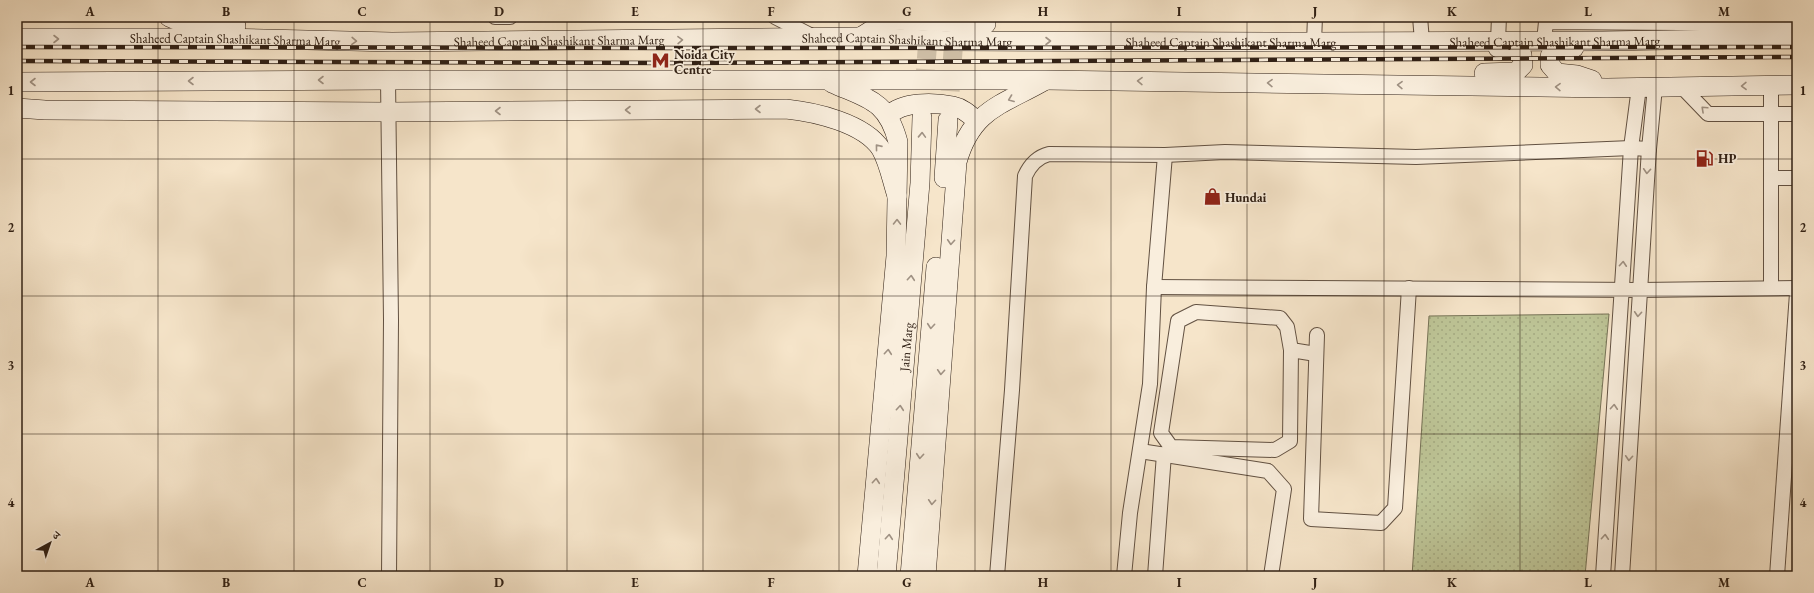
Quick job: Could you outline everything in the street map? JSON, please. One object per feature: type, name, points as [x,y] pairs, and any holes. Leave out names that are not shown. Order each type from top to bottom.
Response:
[{"type":"main road","points":[[169,17],[183,24],[268,27],[288,32],[302,39]]},
{"type":"main road","points":[[861,37],[878,26],[894,20],[905,18],[984,21],[1012,36],[1018,41]]},
{"type":"main road","name":"Shaheed Captain Shashikant Sharma Marg","points":[[17,38],[302,39],[392,42],[861,37],[952,41],[1314,42],[1603,41],[1797,38]]},
{"type":"main road","points":[[1427,41],[1514,50],[1522,55],[1523,65],[1521,70],[1511,73],[1462,73],[1448,75],[1427,85]]},
{"type":"main road","points":[[1603,41],[1579,48],[1557,49],[1550,56],[1550,66],[1557,73],[1577,75],[1607,88]]},
{"type":"main road","points":[[17,82],[388,80],[1045,80],[1607,88],[1797,85]]},
{"type":"main road","points":[[825,80],[875,102],[888,116],[894,128],[898,142],[896,256],[867,576]]},
{"type":"main road","points":[[926,576],[957,162],[961,147],[968,133],[977,121],[989,110],[1002,102],[1017,96],[1045,80]]},
{"type":"main road","points":[[888,116],[899,108],[908,105],[953,106],[966,112],[977,121]]},
{"type":"main road","points":[[17,108],[45,110],[389,112],[778,109],[808,111],[830,117],[871,139],[880,148],[886,160],[898,196]]},
{"type":"main road","name":"Jain Marg","points":[[886,576],[920,183],[922,117]]},
{"type":"main road","name":"Jain Marg","points":[[910,576],[948,120]]},
{"type":"street","points":[[495,17],[510,17]]},
{"type":"street","points":[[775,17],[818,38]]},
{"type":"street","points":[[1314,42],[1315,17]]},
{"type":"street","points":[[1420,17],[1427,41]]},
{"type":"street","points":[[1498,41],[1499,17]]},
{"type":"street","points":[[1544,41],[1546,22],[1585,20],[1715,20],[1797,24]]},
{"type":"street","points":[[388,80],[391,320],[389,576]]},
{"type":"street","points":[[1771,85],[1771,288]]},
{"type":"street","points":[[1603,576],[1631,148],[1647,87]]},
{"type":"street","points":[[1622,576],[1649,149],[1647,87]]},
{"type":"street","points":[[1682,87],[1708,114],[1797,114]]},
{"type":"street","points":[[997,576],[1012,390],[1025,176],[1034,162],[1041,156],[1049,154],[1165,155],[1225,152],[1416,157],[1631,148],[1649,149]]},
{"type":"street","points":[[1124,576],[1130,513],[1150,384],[1154,287],[1165,155]]},
{"type":"street","points":[[1771,178],[1797,178]]},
{"type":"street","points":[[1154,287],[1640,290],[1797,288]]},
{"type":"street","points":[[1317,335],[1311,519],[1381,523],[1395,508],[1408,288]]},
{"type":"street","points":[[1777,576],[1792,445],[1797,293]]},
{"type":"street","points":[[1196,312],[1280,318],[1286,326],[1291,350],[1290,441],[1275,450],[1172,447],[1161,433],[1178,321],[1196,312]]},
{"type":"street","points":[[1291,350],[1316,354]]},
{"type":"street","points":[[1140,451],[1268,471],[1284,489],[1271,576]]},
{"type":"street","points":[[1155,576],[1164,454]]},
{"type":"green space","points":[[1609,314],[1585,576],[1412,576],[1429,316]]},
{"type":"tunnel","points":[[948,120],[955,24]]},
{"type":"tunnel","points":[[922,117],[929,25]]},
{"type":"railway","points":[[17,47],[1797,47]]},
{"type":"railway","points":[[17,61],[682,63],[1797,57]]},
{"type":"place","name":"Noida City Centre","points":[[661,61]]},
{"type":"place","name":"HP","points":[[1705,158]]},
{"type":"place","name":"Hundai","points":[[1212,197]]}]
